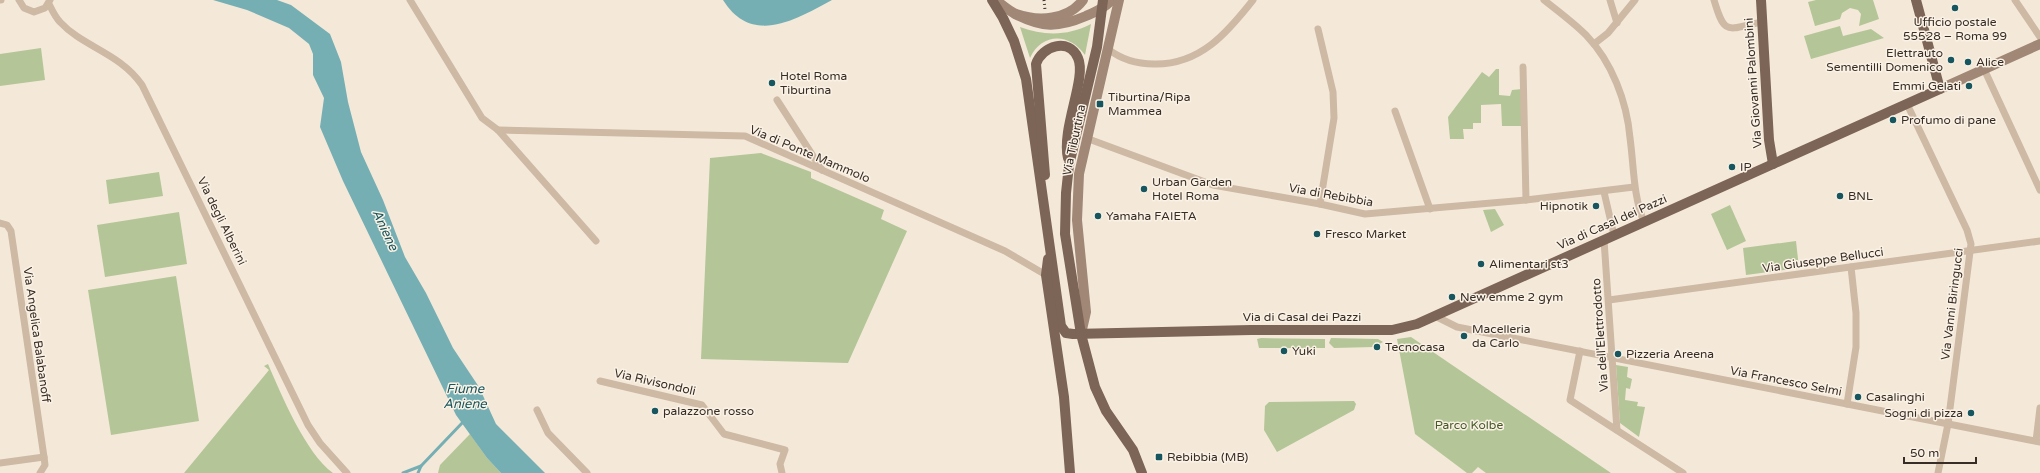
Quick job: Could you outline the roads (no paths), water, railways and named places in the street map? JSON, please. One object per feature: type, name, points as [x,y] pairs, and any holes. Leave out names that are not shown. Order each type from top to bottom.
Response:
[{"type":"main road","points":[[992,0],[1006,24],[1023,69],[1061,326],[1066,333],[1081,334]]},
{"type":"main road","name":"Via Giovanni Palombini","points":[[1760,0],[1769,140],[1773,164]]},
{"type":"main road","points":[[1916,0],[1940,89]]},
{"type":"main road","name":"Via Tiburtina","points":[[1102,5],[1097,47],[1070,165],[1066,193],[1065,234],[1081,334],[1095,387],[1106,412],[1133,450],[1142,473]]},
{"type":"main road","points":[[1042,201],[1045,179],[1036,64],[1042,53],[1053,46],[1070,49],[1076,55],[1080,64],[1080,73],[1068,127],[1067,143],[1070,165]]},
{"type":"main road","name":"Via di Casal dei Pazzi","points":[[1081,334],[1252,330],[1392,330],[1417,324],[1940,89]]},
{"type":"main road","points":[[1049,245],[1046,275],[1064,397],[1070,473]]},
{"type":"street","points":[[19,0],[24,8],[34,12],[42,10],[49,2]]},
{"type":"street","points":[[410,0],[482,118],[498,130],[596,240]]},
{"type":"street","points":[[996,0],[1016,14],[1037,24],[1054,25],[1069,23],[1112,0]]},
{"type":"street","points":[[1016,14],[1035,18],[1054,17],[1075,8],[1083,0]]},
{"type":"street","name":"Via Tiburtina","points":[[1081,334],[1085,321],[1086,306],[1078,239],[1077,210],[1079,174],[1086,138],[1119,0]]},
{"type":"street","points":[[1108,50],[1124,59],[1140,63],[1166,64],[1182,60],[1197,54],[1215,43],[1230,28],[1253,0]]},
{"type":"street","points":[[1544,0],[1573,23],[1594,44],[1614,78],[1624,107],[1630,137],[1637,205],[1644,222]]},
{"type":"street","points":[[1610,0],[1617,23]]},
{"type":"street","points":[[1594,44],[1617,23],[1635,0]]},
{"type":"street","points":[[1714,0],[1721,22],[1725,27],[1734,28],[1762,22]]},
{"type":"street","points":[[2015,0],[2040,36]]},
{"type":"street","name":"Via degli Alberini","points":[[49,2],[55,16],[63,26],[125,66],[142,85],[308,425],[320,443],[347,473]]},
{"type":"street","points":[[1318,29],[1333,92],[1334,118],[1320,204]]},
{"type":"street","points":[[1940,89],[2040,44]]},
{"type":"street","points":[[1523,67],[1526,200]]},
{"type":"street","points":[[1984,69],[2040,190]]},
{"type":"street","points":[[777,100],[822,170]]},
{"type":"street","name":"Via Vanni Biringucci","points":[[1906,104],[1967,230],[1970,240],[1971,252],[1948,424],[1938,473]]},
{"type":"street","points":[[1395,111],[1430,209]]},
{"type":"street","name":"Via di Ponte Mammolo","points":[[498,130],[745,136],[1005,251],[1046,275]]},
{"type":"street","name":"Via di Rebibbia","points":[[1086,138],[1213,185],[1320,204],[1365,214],[1526,200],[1604,192],[1634,187]]},
{"type":"street","points":[[1604,192],[1614,235]]},
{"type":"street","name":"Via Angelica Balabanoff","points":[[0,223],[7,225],[11,231],[45,465],[40,473]]},
{"type":"street","name":"Via dell'Elettrodotto","points":[[1604,240],[1609,300],[1616,430]]},
{"type":"street","name":"Via Giuseppe Bellucci","points":[[1609,300],[1971,252],[2040,241]]},
{"type":"street","points":[[1847,404],[1856,348],[1856,313],[1851,267]]},
{"type":"street","name":"Via Francesco Selmi","points":[[1435,316],[1457,327],[2038,442]]},
{"type":"street","points":[[1580,351],[1570,400],[1683,473]]},
{"type":"street","name":"Via Rivisondoli","points":[[600,381],[702,405],[724,434],[785,450],[780,464],[782,473]]},
{"type":"street","points":[[2038,442],[2040,408]]},
{"type":"street","points":[[536,410],[548,433],[587,473]]},
{"type":"street","points":[[0,463],[44,457]]},
{"type":"water","name":"Fiume Aniene","points":[[213,0],[277,0],[291,5],[330,34],[341,62],[348,102],[361,152],[383,200],[405,257],[426,293],[453,348],[479,387],[496,424],[545,473],[501,473],[487,458],[456,415],[343,181],[320,127],[324,98],[313,75],[313,54],[309,44],[289,28],[247,10]]},
{"type":"water","points":[[723,0],[832,0],[789,21],[774,25],[760,25],[747,22],[734,14]]},
{"type":"waterway","points":[[418,473],[421,466],[464,421]]},
{"type":"waterway","points":[[403,473],[421,466]]},
{"type":"railway","points":[[1044,0],[1045,10]]},
{"type":"place","name":"Ufficio postale 55528 – Roma 99","points":[[1955,8]]},
{"type":"place","name":"Elettrauto Sementilli Domenico","points":[[1951,60]]},
{"type":"place","name":"Alice","points":[[1968,62]]},
{"type":"place","name":"Hotel Roma Tiburtina","points":[[772,83]]},
{"type":"place","name":"Emmi Gelati","points":[[1969,86]]},
{"type":"place","name":"Tiburtina/Ripa Mammea","points":[[1100,104]]},
{"type":"place","name":"Profumo di pane","points":[[1893,120]]},
{"type":"place","name":"IP","points":[[1732,167]]},
{"type":"place","name":"Urban Garden Hotel Roma","points":[[1144,189]]},
{"type":"place","name":"BNL","points":[[1840,196]]},
{"type":"place","name":"Hipnotik","points":[[1596,206]]},
{"type":"place","name":"Yamaha FAIETA","points":[[1098,216]]},
{"type":"place","name":"Fresco Market","points":[[1317,234]]},
{"type":"place","name":"Alimentari st3","points":[[1481,264]]},
{"type":"place","name":"New emme 2 gym","points":[[1452,297]]},
{"type":"place","name":"Macelleria da Carlo","points":[[1464,336]]},
{"type":"place","name":"Tecnocasa","points":[[1377,347]]},
{"type":"place","name":"Yuki","points":[[1284,351]]},
{"type":"place","name":"Pizzeria Areena","points":[[1618,354]]},
{"type":"place","name":"Casalinghi","points":[[1858,397]]},
{"type":"place","name":"palazzone rosso","points":[[655,411]]},
{"type":"place","name":"Sogni di pizza","points":[[1971,413]]},
{"type":"place","name":"Rebibbia (MB)","points":[[1159,457]]},
{"type":"water label","name":"Aniene","points":[[385,230]]},
{"type":"park label","name":"Parco Kolbe","points":[[1469,425]]}]
